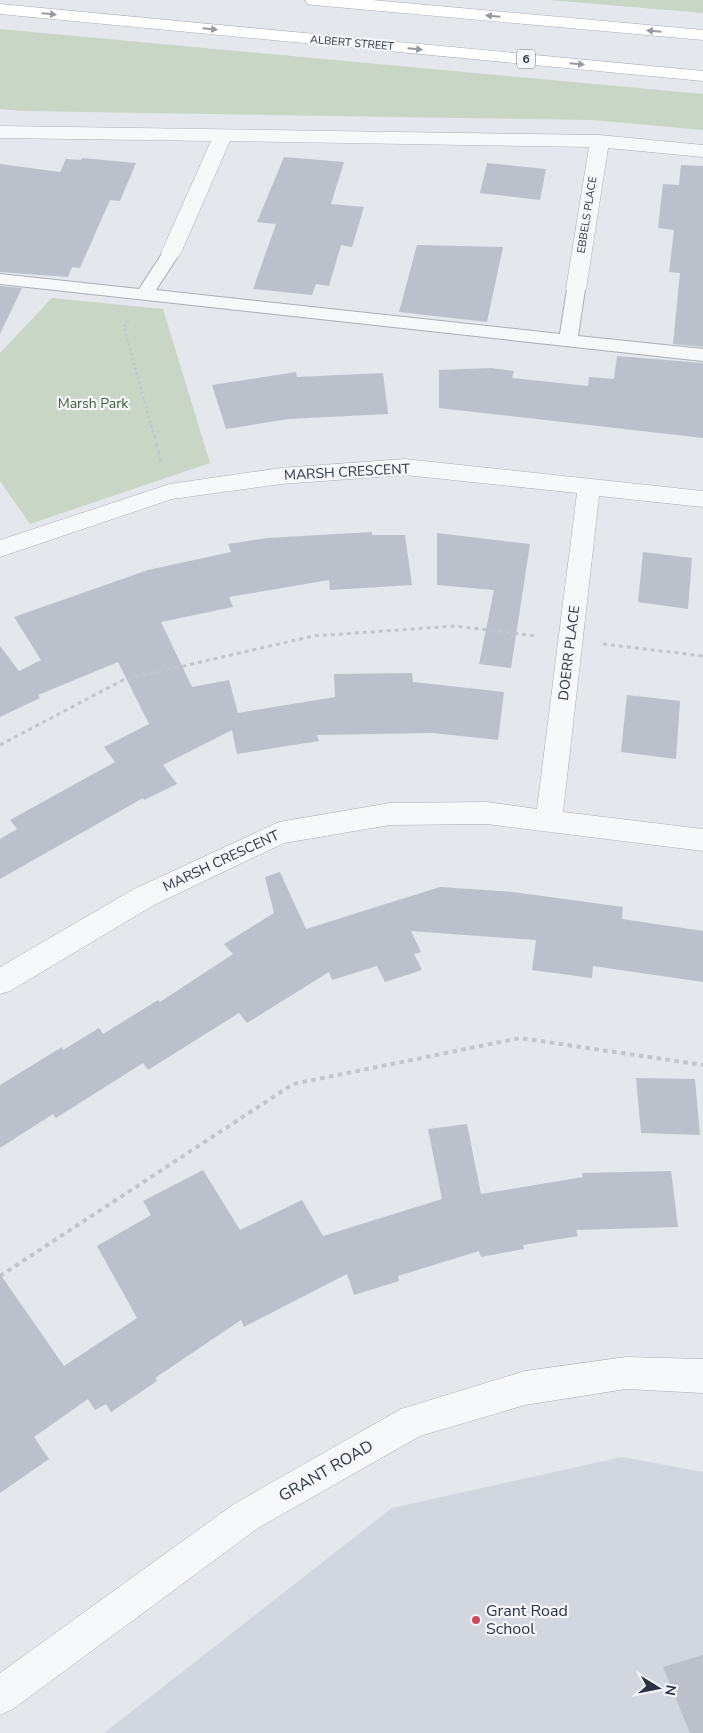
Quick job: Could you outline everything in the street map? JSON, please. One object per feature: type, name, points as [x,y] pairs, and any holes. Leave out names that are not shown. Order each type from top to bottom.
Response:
[{"type":"main road","points":[[314,0],[703,35]]},
{"type":"main road","name":"ALBERT STREET","points":[[0,9],[703,76]]},
{"type":"street","points":[[0,132],[18,134],[224,134],[599,141],[703,151]]},
{"type":"street","points":[[171,253],[224,134]]},
{"type":"street","name":"EBBELS PLACE","points":[[576,289],[599,141]]},
{"type":"street","name":"MARSH CRESCENT","points":[[3,541],[170,492],[281,476],[405,467],[703,499]]},
{"type":"street","name":"DOERR PLACE","points":[[549,819],[589,486]]},
{"type":"street","name":"MARSH CRESCENT","points":[[0,982],[144,897],[279,833],[390,814],[487,813],[549,819],[703,840]]},
{"type":"street","name":"GRANT ROAD","points":[[0,1696],[246,1516],[413,1421],[525,1388],[626,1372],[703,1376]]},
{"type":"lane","points":[[144,295],[171,253]]},
{"type":"lane","points":[[0,279],[703,355]]},
{"type":"lane","points":[[568,340],[576,289]]},
{"type":"path","points":[[144,295],[124,327],[170,492]]},
{"type":"path","points":[[0,745],[123,680],[313,636],[455,626],[703,656]]},
{"type":"path","points":[[0,1276],[293,1084],[520,1038],[703,1065]]},
{"type":"shaded area","name":"Grant Road School","points":[[622,1457],[703,1472],[703,1733],[104,1733],[392,1508]]},
{"type":"green space","points":[[549,0],[703,0],[703,13]]},
{"type":"green space","points":[[0,29],[703,94],[703,130],[593,120],[25,111],[0,109]]},
{"type":"green space","name":"Marsh Park","points":[[52,298],[163,309],[210,463],[30,524],[0,481],[0,353]]},
{"type":"building","points":[[284,157],[344,162],[331,204],[364,207],[352,247],[341,245],[329,286],[316,284],[312,295],[253,289],[276,224],[257,222]]},
{"type":"building","points":[[82,158],[136,163],[120,201],[110,200],[80,268],[72,267],[68,277],[0,272],[0,164],[60,172],[66,159],[81,160]]},
{"type":"building","points":[[487,163],[546,169],[540,200],[480,193]]},
{"type":"building","points":[[681,165],[703,166],[703,347],[673,344],[680,273],[669,272],[674,230],[658,228],[663,184],[679,185]]},
{"type":"building","points":[[417,245],[503,247],[487,322],[399,312]]},
{"type":"building","points":[[0,286],[22,288],[0,334]]},
{"type":"building","points":[[617,356],[703,363],[703,438],[439,408],[439,370],[491,368],[514,371],[512,378],[588,386],[589,377],[614,379]]},
{"type":"building","points":[[296,372],[297,377],[383,373],[388,414],[288,419],[226,429],[212,385]]},
{"type":"building","points":[[372,532],[372,535],[405,535],[412,585],[330,590],[329,580],[229,597],[233,607],[161,622],[192,687],[229,680],[238,713],[335,697],[334,674],[412,673],[413,682],[504,692],[498,740],[433,733],[317,735],[319,741],[237,754],[232,730],[163,765],[177,784],[144,800],[143,798],[0,879],[0,839],[17,829],[10,820],[115,762],[104,747],[149,724],[118,662],[38,695],[40,698],[0,717],[0,646],[19,671],[41,660],[14,617],[148,570],[231,552],[228,544],[267,538]]},
{"type":"building","points":[[437,533],[530,544],[511,668],[479,664],[494,590],[437,585]]},
{"type":"building","points":[[643,552],[692,558],[688,609],[638,602]]},
{"type":"building","points":[[627,695],[680,701],[676,759],[621,752]]},
{"type":"building","points":[[280,872],[306,929],[440,887],[513,892],[623,907],[622,919],[703,931],[703,982],[593,966],[592,978],[532,970],[536,940],[411,931],[421,952],[414,954],[422,970],[385,982],[377,966],[332,980],[329,972],[247,1023],[239,1013],[148,1070],[143,1063],[56,1118],[53,1114],[0,1148],[0,1085],[62,1047],[63,1050],[99,1028],[103,1034],[158,1000],[160,1002],[233,954],[224,944],[274,913],[265,877]]},
{"type":"building","points":[[636,1078],[695,1079],[700,1135],[641,1133]]},
{"type":"building","points":[[467,1124],[481,1194],[583,1177],[582,1173],[671,1171],[678,1227],[576,1230],[578,1236],[523,1245],[524,1249],[481,1257],[479,1251],[398,1276],[399,1281],[354,1295],[347,1274],[244,1327],[241,1320],[155,1378],[157,1381],[111,1412],[106,1404],[95,1410],[88,1399],[34,1437],[49,1459],[0,1493],[0,1274],[64,1366],[137,1318],[97,1246],[151,1215],[143,1201],[203,1170],[240,1230],[302,1200],[323,1236],[442,1199],[428,1129]]},
{"type":"building","points":[[703,1655],[703,1733],[690,1733],[663,1667]]},
{"type":"place","name":"Grant Road School","points":[[476,1620]]}]
